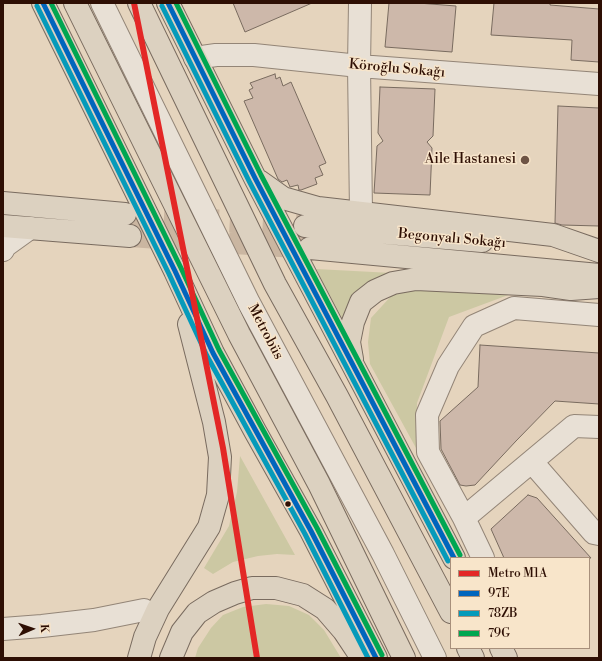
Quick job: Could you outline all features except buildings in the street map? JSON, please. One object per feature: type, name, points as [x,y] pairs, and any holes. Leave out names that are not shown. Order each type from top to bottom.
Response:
[{"type":"main road","points":[[44,3],[175,271],[213,353],[311,531],[376,658]]},
{"type":"main road","points":[[75,3],[239,334],[319,484],[404,658]]},
{"type":"main road","points":[[139,3],[275,284],[341,403],[450,610]]},
{"type":"main road","points":[[168,3],[255,178],[453,557]]},
{"type":"main road","points":[[255,178],[283,198],[318,208],[553,235],[599,251]]},
{"type":"main road","points":[[3,203],[125,214]]},
{"type":"main road","points":[[3,226],[130,236]]},
{"type":"main road","name":"Begonyalı Sokağı","points":[[306,226],[599,251]]},
{"type":"main road","name":"Begonyalı Sokağı","points":[[310,248],[599,275]]},
{"type":"main road","points":[[139,658],[145,637],[158,610],[209,527],[218,495],[220,457],[214,422],[175,271]]},
{"type":"main road","points":[[353,366],[349,342],[353,322],[361,302],[375,291],[393,283],[416,279],[535,285],[571,289],[599,287]]},
{"type":"main road","points":[[171,658],[182,632],[197,613],[214,602],[252,588],[276,588],[303,595],[325,609],[344,631],[362,658]]},
{"type":"main road","points":[[468,649],[473,658]]},
{"type":"main road","points":[[502,649],[506,658]]},
{"type":"street","name":"Metrobüs","points":[[102,3],[249,303],[383,554],[435,658]]},
{"type":"street","points":[[360,3],[359,66],[361,212]]},
{"type":"street","name":"Köroğlu Sokağı","points":[[195,58],[216,55],[254,55],[359,66],[599,84]]},
{"type":"street","points":[[3,250],[6,246],[30,228]]},
{"type":"street","points":[[483,557],[464,518],[428,452],[427,416],[448,366],[474,326],[514,308],[599,315]]},
{"type":"street","points":[[464,518],[574,426],[599,427]]},
{"type":"street","points":[[532,462],[594,533],[599,534]]},
{"type":"street","points":[[3,629],[94,620],[144,610]]},
{"type":"shaded area","points":[[316,269],[392,273],[349,303],[342,318]]},
{"type":"shaded area","points":[[427,286],[519,291],[449,317],[417,403],[416,448],[370,364],[368,342],[371,318],[393,294]]},
{"type":"shaded area","points":[[240,456],[295,555],[277,554],[258,556],[233,562],[213,574],[204,568],[229,526],[237,492]]},
{"type":"shaded area","points":[[266,604],[289,606],[309,615],[324,630],[341,658],[195,658],[198,648],[211,628],[223,615],[243,607]]},
{"type":"tunnel","points":[[131,215],[305,226]]},
{"type":"tunnel","points":[[130,236],[308,248]]},
{"type":"metro line","name":"M1A","points":[[134,3],[223,448],[257,658]]},
{"type":"transit line","name":"97E","points":[[43,3],[175,271],[213,353],[311,531],[376,658]]},
{"type":"transit line","name":"79G","points":[[51,3],[181,268],[219,350],[317,528],[382,655]]},
{"type":"transit line","name":"97E","points":[[168,3],[255,178],[453,557]]},
{"type":"transit line","name":"79G","points":[[176,3],[261,175],[460,555]]},
{"type":"transit line","name":"78ZB","points":[[37,6],[169,274],[207,356],[305,534],[368,658]]},
{"type":"transit line","name":"78ZB","points":[[162,6],[249,181],[448,561]]},
{"type":"place","name":"Aile Hastanesi","points":[[525,160]]}]
